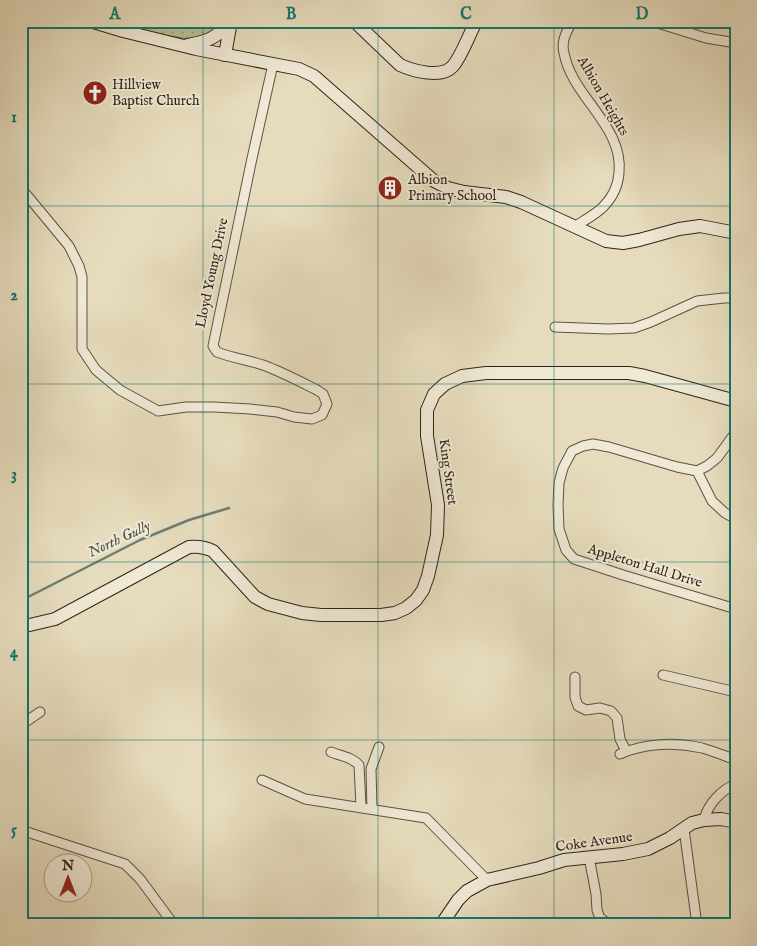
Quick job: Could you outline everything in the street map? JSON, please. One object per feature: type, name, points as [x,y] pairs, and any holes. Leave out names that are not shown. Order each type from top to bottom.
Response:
[{"type":"street","points":[[90,21],[184,46],[299,69],[314,76],[434,181],[448,188],[464,192],[506,197],[521,202],[606,241],[623,243],[679,228],[700,226],[736,233]]},
{"type":"street","points":[[354,21],[400,65],[410,70],[430,73],[444,72],[452,68],[477,21]]},
{"type":"street","name":"Albion Heights","points":[[573,21],[567,29],[564,39],[563,52],[568,68],[611,134],[617,149],[620,165],[618,181],[612,196],[601,209],[574,227]]},
{"type":"street","points":[[651,21],[706,38],[736,43]]},
{"type":"street","points":[[184,46],[212,39],[220,34],[231,22]]},
{"type":"street","points":[[220,54],[231,22]]},
{"type":"street","name":"Lloyd Young Drive","points":[[21,188],[69,246],[79,266],[82,277],[82,349],[96,370],[120,390],[158,411],[186,407],[214,407],[277,412],[294,417],[312,419],[322,415],[327,404],[322,394],[317,390],[262,365],[232,358],[217,352],[213,346],[273,64]]},
{"type":"street","points":[[555,327],[634,328],[697,301],[736,298]]},
{"type":"street","name":"King Street","points":[[21,627],[55,619],[189,547],[197,546],[213,551],[255,597],[284,609],[321,615],[381,616],[406,608],[416,600],[423,590],[437,535],[438,505],[427,436],[427,410],[434,394],[444,384],[462,376],[486,373],[629,374],[645,376],[736,401]]},
{"type":"street","points":[[736,432],[717,458],[697,471],[712,502],[736,519]]},
{"type":"street","name":"Appleton Hall Drive","points":[[697,471],[593,444],[583,446],[572,452],[563,468],[559,483],[559,529],[566,550],[574,558],[623,575],[736,609]]},
{"type":"street","points":[[663,676],[736,692]]},
{"type":"street","points":[[575,677],[575,697],[578,706],[586,710],[600,708],[611,711],[617,718],[623,753],[638,748],[665,744],[702,748],[736,760]]},
{"type":"street","points":[[21,725],[40,712]]},
{"type":"street","points":[[372,809],[371,770],[379,747]]},
{"type":"street","points":[[331,752],[354,759],[359,764],[361,807]]},
{"type":"street","points":[[262,780],[305,799],[426,818],[487,880]]},
{"type":"street","points":[[704,820],[706,811],[711,804],[729,787],[736,784]]},
{"type":"street","name":"Coke Avenue","points":[[441,925],[458,900],[468,891],[487,880],[564,860],[623,854],[648,849],[670,838],[692,823],[704,820],[721,819],[736,822]]},
{"type":"street","points":[[684,829],[697,925]]},
{"type":"street","points":[[21,830],[125,864],[140,879],[174,925]]},
{"type":"street","points":[[589,857],[597,910],[600,918],[610,925]]},
{"type":"green space","points":[[76,21],[223,21],[209,36],[189,39]]},
{"type":"waterway","name":"North Gully","points":[[21,599],[140,540],[189,520],[229,508]]},
{"type":"place","name":"Hillview Baptist Church","points":[[95,93]]},
{"type":"place","name":"Albion Primary School","points":[[390,188]]}]
